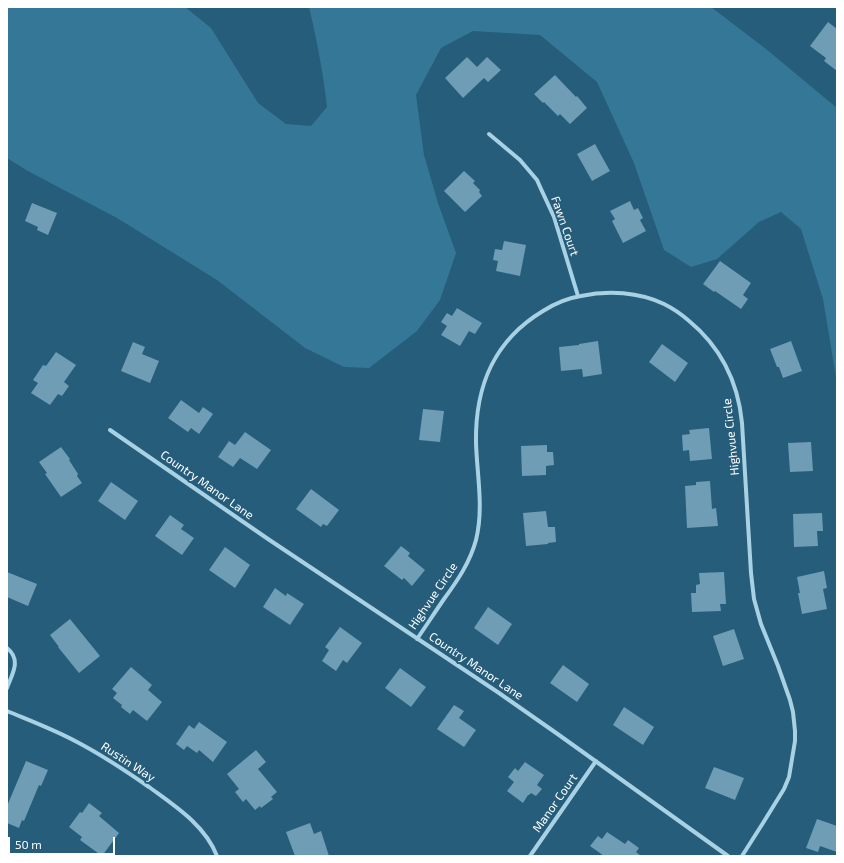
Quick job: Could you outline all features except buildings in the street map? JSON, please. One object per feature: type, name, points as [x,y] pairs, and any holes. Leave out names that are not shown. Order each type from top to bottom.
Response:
[{"type":"street","name":"Fawn Court","points":[[489,134],[520,160],[533,175],[541,189],[554,217],[578,296]]},
{"type":"street","name":"Highvue Circle","points":[[416,639],[459,579],[470,557],[477,538],[480,516],[476,443],[480,395],[488,371],[506,343],[522,325],[545,310],[578,296],[606,292],[630,294],[654,300],[670,308],[688,320],[708,340],[726,366],[737,394],[742,423],[751,573],[754,599],[761,624],[778,666],[793,712],[795,731],[794,750],[787,783],[774,807],[742,856]]},
{"type":"street","name":"Country Manor Lane","points":[[110,430],[268,539],[499,693],[728,856]]},
{"type":"street","points":[[7,648],[12,654],[16,665],[7,688]]},
{"type":"street","name":"Rustin Way","points":[[7,711],[77,741],[112,762],[174,804],[195,823],[210,842],[217,856]]},
{"type":"street","name":"Manor Court","points":[[530,856],[596,761]]},
{"type":"shaded area","points":[[7,7],[185,7],[211,28],[258,103],[286,124],[311,126],[327,107],[320,57],[309,7],[711,7],[766,49],[837,108],[837,383],[823,299],[801,229],[781,212],[759,222],[717,259],[691,267],[664,250],[634,163],[597,82],[540,35],[473,31],[441,48],[416,95],[424,155],[438,203],[456,253],[440,300],[417,331],[369,368],[344,367],[305,348],[217,280],[117,218],[26,170],[7,158]]}]
